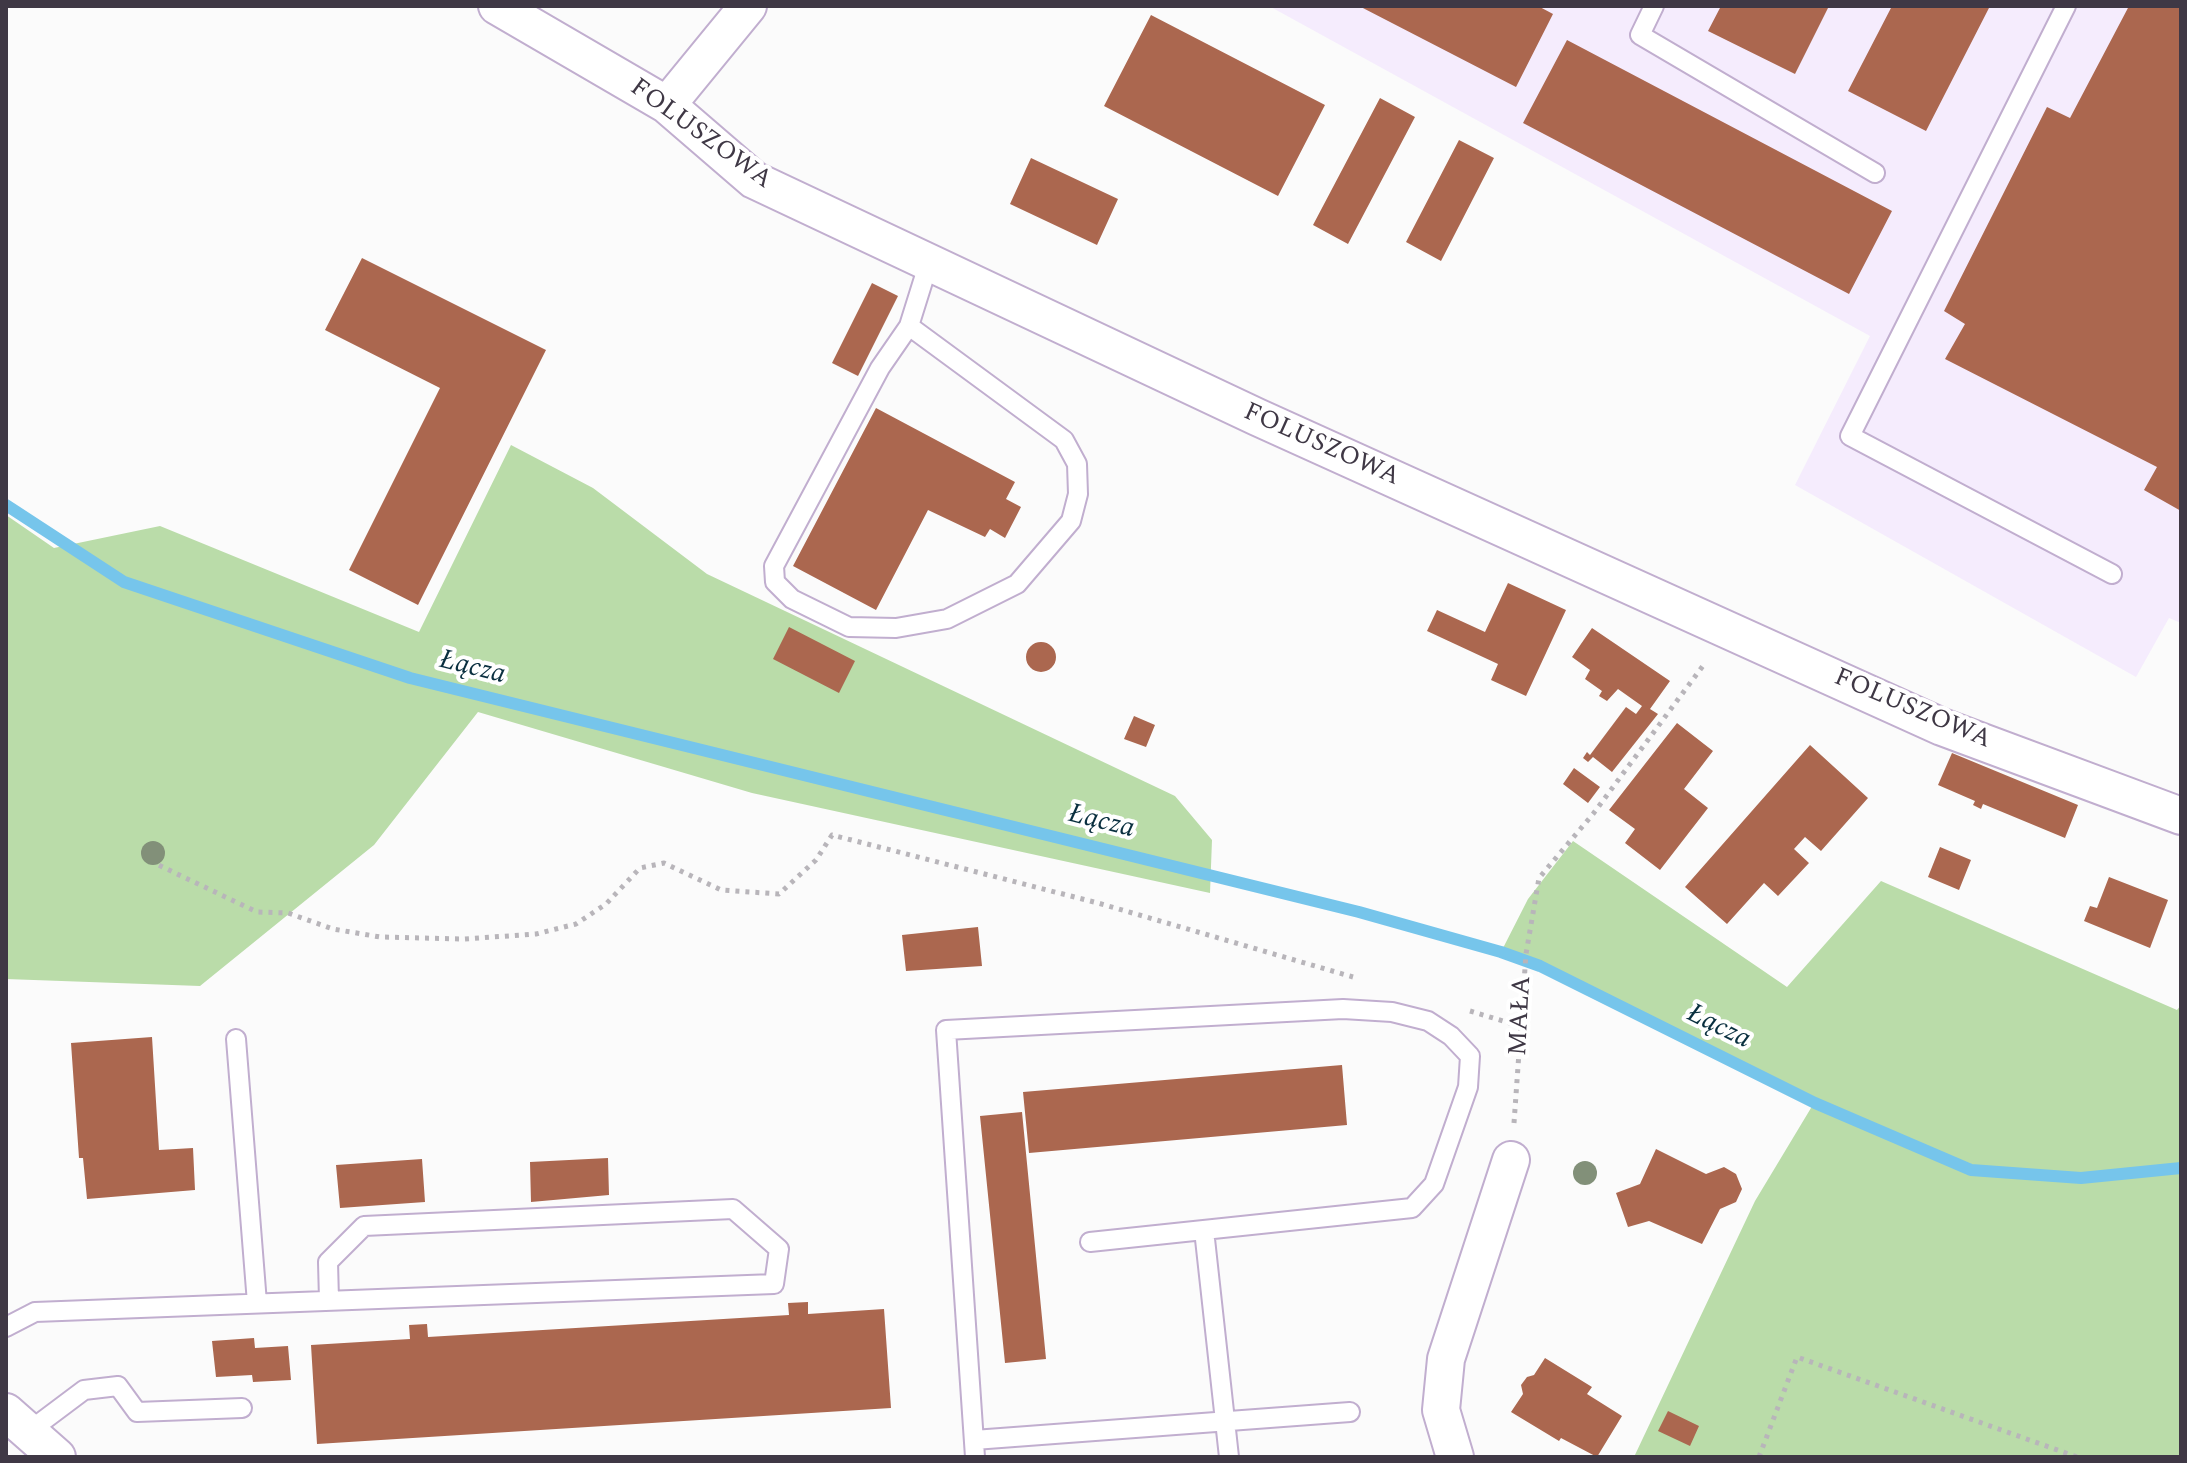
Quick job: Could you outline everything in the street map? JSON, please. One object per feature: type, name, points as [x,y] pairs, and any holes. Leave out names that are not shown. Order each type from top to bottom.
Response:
[{"type":"street","name":"FOLUSZOWA","points":[[497,6],[667,105],[754,180],[1257,417],[1942,727],[2181,816]]},
{"type":"street","points":[[667,105],[748,6]]},
{"type":"street","points":[[1455,1457],[1441,1410],[1446,1359],[1511,1160]]},
{"type":"street","points":[[17,1422],[57,1457]]},
{"type":"lane","points":[[1654,6],[1640,35],[1875,173]]},
{"type":"lane","points":[[2066,6],[1850,436],[2112,574]]},
{"type":"lane","points":[[909,326],[1064,440],[1077,464],[1078,494],[1071,521],[1017,584],[947,619],[896,628],[849,627],[792,599],[775,582],[774,566],[880,368],[909,326],[929,262]]},
{"type":"lane","points":[[1090,1242],[1412,1208],[1434,1184],[1468,1087],[1470,1056],[1451,1036],[1428,1021],[1392,1012],[1343,1009],[946,1030],[975,1448],[1227,1421],[1350,1412]]},
{"type":"lane","points":[[236,1039],[257,1303]]},
{"type":"lane","points":[[6,1327],[35,1312],[774,1284],[779,1249],[733,1209],[364,1226],[328,1262],[329,1300]]},
{"type":"lane","points":[[1204,1230],[1229,1457]]},
{"type":"lane","points":[[17,1422],[84,1390],[118,1386],[137,1412],[242,1408]]},
{"type":"path","name":"MAŁA","points":[[1511,1160],[1526,954],[1539,878],[1601,804],[1730,629]]},
{"type":"path","points":[[150,861],[257,912],[288,913],[333,929],[380,937],[464,939],[536,934],[576,924],[606,904],[640,868],[664,863],[721,890],[779,894],[816,860],[832,835],[1098,903],[1366,980]]},
{"type":"path","points":[[1466,1010],[1523,1027]]},
{"type":"path","points":[[1759,1457],[1797,1357],[2077,1457]]},
{"type":"shaded area","points":[[1269,6],[2181,6],[2181,623],[2169,618],[2136,677],[1795,485],[1870,336]]},
{"type":"green space","points":[[511,445],[593,488],[707,574],[1175,796],[1212,840],[1210,893],[752,793],[478,712],[374,845],[200,986],[6,979],[6,515],[54,548],[160,526],[419,632]]},
{"type":"green space","points":[[1573,841],[1787,987],[1881,881],[2177,1010],[2181,1005],[2181,1457],[1634,1457],[1755,1201],[1814,1103],[1501,952],[1528,899]]},
{"type":"building","points":[[1359,6],[1538,6],[1553,14],[1516,87]]},
{"type":"building","points":[[1721,6],[1829,6],[1795,74],[1708,31]]},
{"type":"building","points":[[1892,6],[1990,6],[1926,131],[1848,91]]},
{"type":"building","points":[[2129,6],[2181,6],[2181,511],[2144,490],[2157,467],[1945,359],[1965,324],[1944,311],[2047,107],[2070,118]]},
{"type":"building","points":[[1151,15],[1325,105],[1278,196],[1104,106]]},
{"type":"building","points":[[1567,40],[1892,211],[1849,294],[1523,123]]},
{"type":"building","points":[[1380,98],[1415,117],[1348,244],[1313,225]]},
{"type":"building","points":[[1459,140],[1494,158],[1441,261],[1406,242]]},
{"type":"building","points":[[1031,158],[1118,199],[1097,245],[1010,204]]},
{"type":"building","points":[[362,258],[546,350],[418,605],[349,570],[440,388],[325,330]]},
{"type":"building","points":[[872,283],[898,296],[858,376],[832,363]]},
{"type":"building","points":[[876,408],[1015,482],[1006,499],[1021,507],[1005,538],[990,529],[985,537],[928,510],[876,610],[793,566]]},
{"type":"building","points":[[1508,583],[1566,610],[1526,696],[1491,680],[1498,664],[1427,631],[1437,610],[1485,632]]},
{"type":"building","points":[[789,627],[855,661],[839,693],[773,659]]},
{"type":"building","points":[[1592,628],[1670,681],[1650,709],[1658,714],[1612,772],[1593,757],[1588,762],[1583,758],[1587,752],[1590,755],[1626,707],[1636,714],[1642,706],[1618,689],[1607,701],[1599,696],[1602,691],[1585,679],[1590,670],[1572,657]]},
{"type":"building","points":[[1041,642],[1047,643],[1055,651],[1055,663],[1047,671],[1041,672],[1035,671],[1027,663],[1026,657],[1027,651],[1035,643]]},
{"type":"building","points":[[1134,716],[1155,725],[1146,747],[1124,739]]},
{"type":"building","points":[[1677,723],[1713,751],[1684,789],[1708,808],[1660,870],[1625,843],[1635,829],[1609,810]]},
{"type":"building","points":[[1810,745],[1868,798],[1821,851],[1805,837],[1794,849],[1809,863],[1778,896],[1764,883],[1727,924],[1685,887]]},
{"type":"building","points":[[1952,753],[2078,805],[2065,838],[1983,804],[1981,809],[1973,805],[1975,801],[1938,785]]},
{"type":"building","points":[[1574,768],[1600,787],[1588,803],[1563,784]]},
{"type":"building","points":[[1940,847],[1971,860],[1959,890],[1928,877]]},
{"type":"building","points":[[2109,877],[2168,900],[2150,948],[2084,921],[2090,906],[2097,908]]},
{"type":"building","points":[[978,927],[982,966],[906,971],[902,935]]},
{"type":"building","points":[[152,1037],[159,1150],[193,1148],[195,1190],[87,1199],[83,1158],[79,1158],[71,1043]]},
{"type":"building","points":[[1342,1065],[1347,1125],[1029,1153],[1023,1092]]},
{"type":"building","points":[[1022,1112],[1046,1359],[1005,1363],[980,1116]]},
{"type":"building","points":[[1656,1149],[1706,1174],[1724,1167],[1736,1174],[1742,1189],[1736,1202],[1720,1209],[1702,1244],[1649,1221],[1628,1227],[1616,1193],[1640,1184]]},
{"type":"building","points":[[608,1158],[609,1195],[531,1202],[530,1162]]},
{"type":"building","points":[[422,1159],[425,1202],[340,1208],[336,1165]]},
{"type":"building","points":[[808,1302],[808,1314],[884,1309],[891,1408],[317,1444],[311,1345],[410,1339],[409,1325],[427,1324],[428,1337],[789,1315],[788,1303]]},
{"type":"building","points":[[254,1338],[255,1348],[288,1346],[291,1380],[253,1382],[252,1375],[216,1377],[212,1341]]},
{"type":"building","points":[[1545,1358],[1592,1387],[1587,1394],[1622,1416],[1597,1457],[1561,1438],[1559,1441],[1511,1412],[1523,1394],[1521,1385],[1527,1377],[1534,1375]]},
{"type":"building","points":[[1668,1411],[1699,1426],[1690,1446],[1658,1431]]},
{"type":"waterway","name":"Łącza","points":[[6,505],[124,582],[410,678],[1359,912],[1501,952],[1540,966],[1815,1103],[1971,1170],[2081,1178],[2181,1168]]}]
